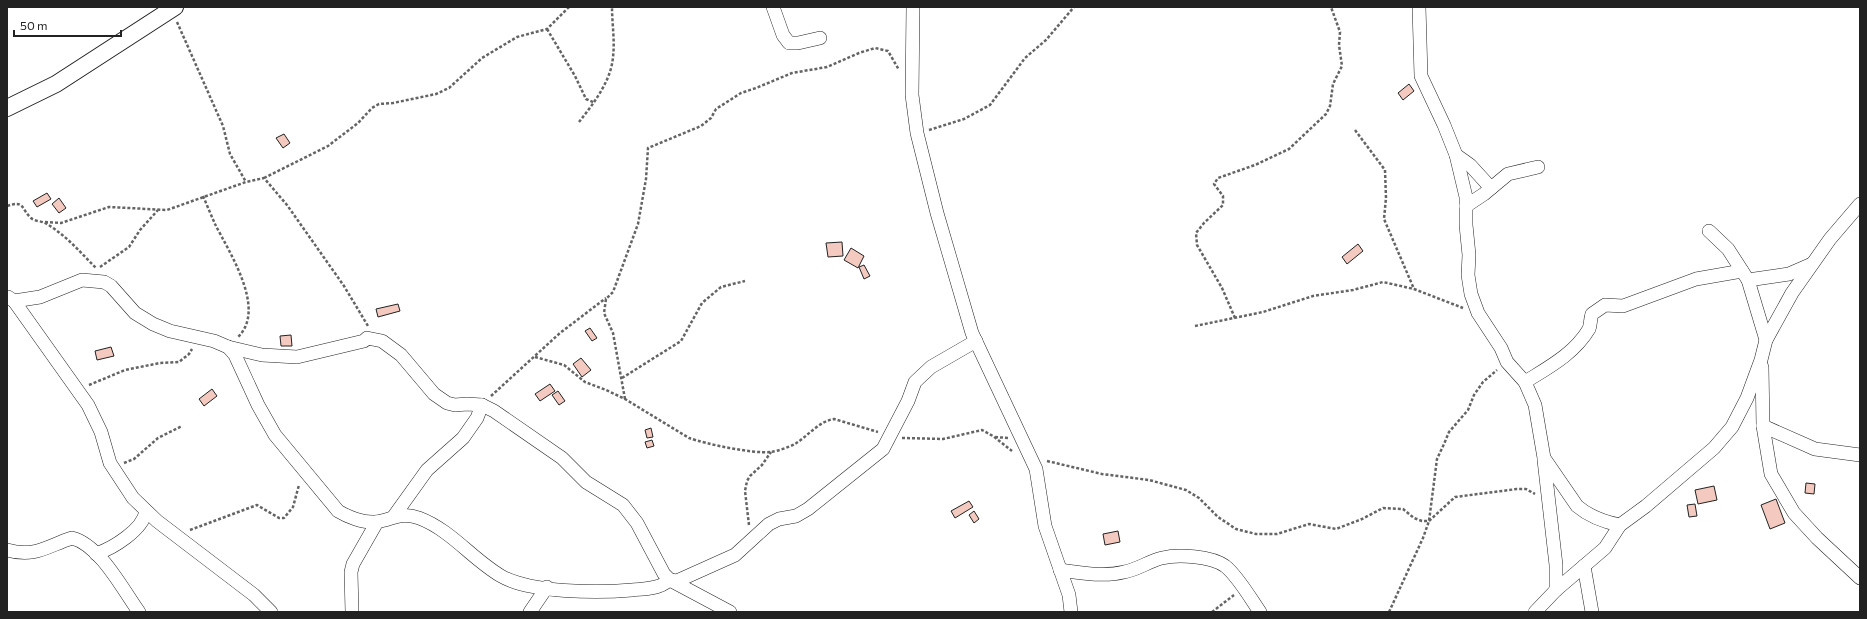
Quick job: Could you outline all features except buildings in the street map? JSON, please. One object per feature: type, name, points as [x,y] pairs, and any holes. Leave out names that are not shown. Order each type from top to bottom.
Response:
[{"type":"street","points":[[773,7],[783,35],[789,43],[798,43],[820,38]]},
{"type":"street","points":[[913,7],[912,95],[917,133],[937,213],[972,333],[1036,469],[1045,526],[1069,595],[1071,612]]},
{"type":"street","points":[[1420,7],[1420,76],[1444,125],[1456,155],[1466,197],[1466,225],[1469,255],[1468,275],[1471,294],[1478,313],[1501,348],[1507,362],[1525,382],[1535,404],[1544,458],[1556,565],[1556,590]]},
{"type":"street","points":[[7,108],[56,84],[173,8]]},
{"type":"street","points":[[1456,155],[1470,165],[1491,188]]},
{"type":"street","points":[[1466,206],[1508,174],[1538,167]]},
{"type":"street","points":[[1535,612],[1556,590],[1606,548],[1620,525],[1646,506],[1714,448],[1732,427],[1747,398],[1761,360],[1766,340],[1792,293],[1830,239],[1860,204]]},
{"type":"street","points":[[1709,231],[1728,249],[1745,275],[1766,340]]},
{"type":"street","points":[[1525,382],[1563,358],[1574,349],[1590,327],[1592,314],[1603,306],[1623,306],[1696,279],[1745,275],[1789,274],[1812,264]]},
{"type":"street","points":[[10,299],[40,296],[82,280],[104,282],[111,286],[135,313],[163,328],[214,341],[228,347],[262,355],[297,358],[360,342],[367,338],[382,342],[393,348],[409,362],[434,394],[447,403],[455,405],[482,405],[512,422],[532,438],[562,458],[583,479],[623,505],[637,523],[664,574],[670,580],[730,612]]},
{"type":"street","points":[[10,299],[88,405],[101,432],[110,463],[133,498],[146,511],[177,536],[254,595],[271,612]]},
{"type":"street","points":[[228,347],[235,356],[267,422],[286,450],[303,466],[338,511],[362,521],[377,522],[394,516],[410,515],[434,525],[456,540],[482,563],[508,579],[580,592],[619,591],[659,586],[670,580],[677,582],[726,560],[745,547],[769,524],[779,519],[796,516],[808,509],[883,449],[908,401],[915,382],[931,367],[976,341]]},
{"type":"street","points":[[1761,360],[1764,426],[1771,474],[1794,513],[1817,538],[1860,578]]},
{"type":"street","points":[[394,516],[427,470],[464,438],[477,418],[482,405]]},
{"type":"street","points":[[1764,426],[1815,449],[1860,455]]},
{"type":"street","points":[[1544,458],[1577,506],[1584,512],[1604,522],[1620,525]]},
{"type":"street","points":[[96,554],[109,550],[129,535],[144,519],[146,511]]},
{"type":"street","points":[[352,612],[351,572],[353,564],[377,522]]},
{"type":"street","points":[[7,550],[24,554],[38,552],[72,538],[80,541],[96,554],[109,568],[139,612]]},
{"type":"street","points":[[1060,570],[1092,575],[1125,572],[1162,558],[1189,556],[1212,560],[1225,566],[1244,587],[1260,612]]},
{"type":"street","points":[[1584,566],[1592,612]]},
{"type":"street","points":[[530,612],[547,587]]},
{"type":"path","points":[[7,206],[18,204],[25,209],[31,218],[45,222],[61,223],[109,207],[167,210],[246,182],[264,178],[328,146],[358,123],[372,108],[379,104],[393,103],[436,94],[448,88],[482,58],[517,37],[547,29],[569,7]]},
{"type":"path","points":[[579,122],[595,103],[610,72],[614,56],[612,7]]},
{"type":"path","points":[[917,133],[940,128],[964,119],[990,105],[1025,58],[1046,40],[1074,7]]},
{"type":"path","points":[[1235,318],[1222,288],[1197,245],[1196,234],[1204,223],[1223,205],[1223,196],[1214,184],[1218,178],[1255,165],[1289,149],[1326,114],[1330,106],[1333,84],[1342,66],[1339,45],[1340,32],[1331,7]]},
{"type":"path","points":[[173,8],[220,120],[230,154],[246,182]]},
{"type":"path","points":[[547,29],[575,76],[586,99],[595,103]]},
{"type":"path","points":[[625,399],[613,333],[604,313],[606,299],[612,292],[638,224],[646,179],[648,148],[701,126],[711,118],[716,108],[741,93],[792,73],[827,67],[859,53],[875,48],[888,51],[900,71]]},
{"type":"path","points":[[1354,130],[1385,170],[1386,198],[1384,219],[1414,289]]},
{"type":"path","points":[[264,178],[287,204],[355,303],[368,327],[369,334],[367,338]]},
{"type":"path","points":[[204,196],[216,225],[229,250],[247,295],[248,322],[245,331],[228,347]]},
{"type":"path","points":[[45,222],[65,238],[98,269],[129,247],[140,230],[159,210]]},
{"type":"path","points":[[622,378],[681,341],[685,337],[702,303],[721,287],[745,281]]},
{"type":"path","points":[[1195,326],[1235,318],[1313,296],[1353,290],[1383,282],[1414,289],[1478,313]]},
{"type":"path","points":[[482,405],[560,333],[612,292]]},
{"type":"path","points":[[78,391],[94,382],[126,370],[160,363],[179,362],[191,352],[194,344],[192,336]]},
{"type":"path","points":[[535,357],[564,364],[585,382],[625,399],[693,439],[720,446],[772,452],[795,444],[814,429],[829,420],[853,424],[890,436],[904,438],[943,439],[982,430],[1020,455],[1102,474],[1149,480],[1186,490],[1200,498],[1218,517],[1236,529],[1256,534],[1277,534],[1309,524],[1336,530],[1383,508],[1403,509],[1414,518],[1422,521],[1429,521],[1455,497],[1468,494],[1526,489],[1548,501]]},
{"type":"path","points":[[1389,612],[1423,538],[1429,521],[1437,459],[1449,432],[1468,410],[1474,395],[1484,382],[1507,362]]},
{"type":"path","points":[[110,463],[122,464],[129,462],[158,438],[182,426]]},
{"type":"path","points":[[745,547],[748,536],[749,521],[746,491],[747,481],[772,452]]},
{"type":"path","points":[[177,536],[202,524],[257,505],[279,518],[284,518],[293,507],[303,466]]},
{"type":"path","points":[[1212,612],[1244,587]]}]
